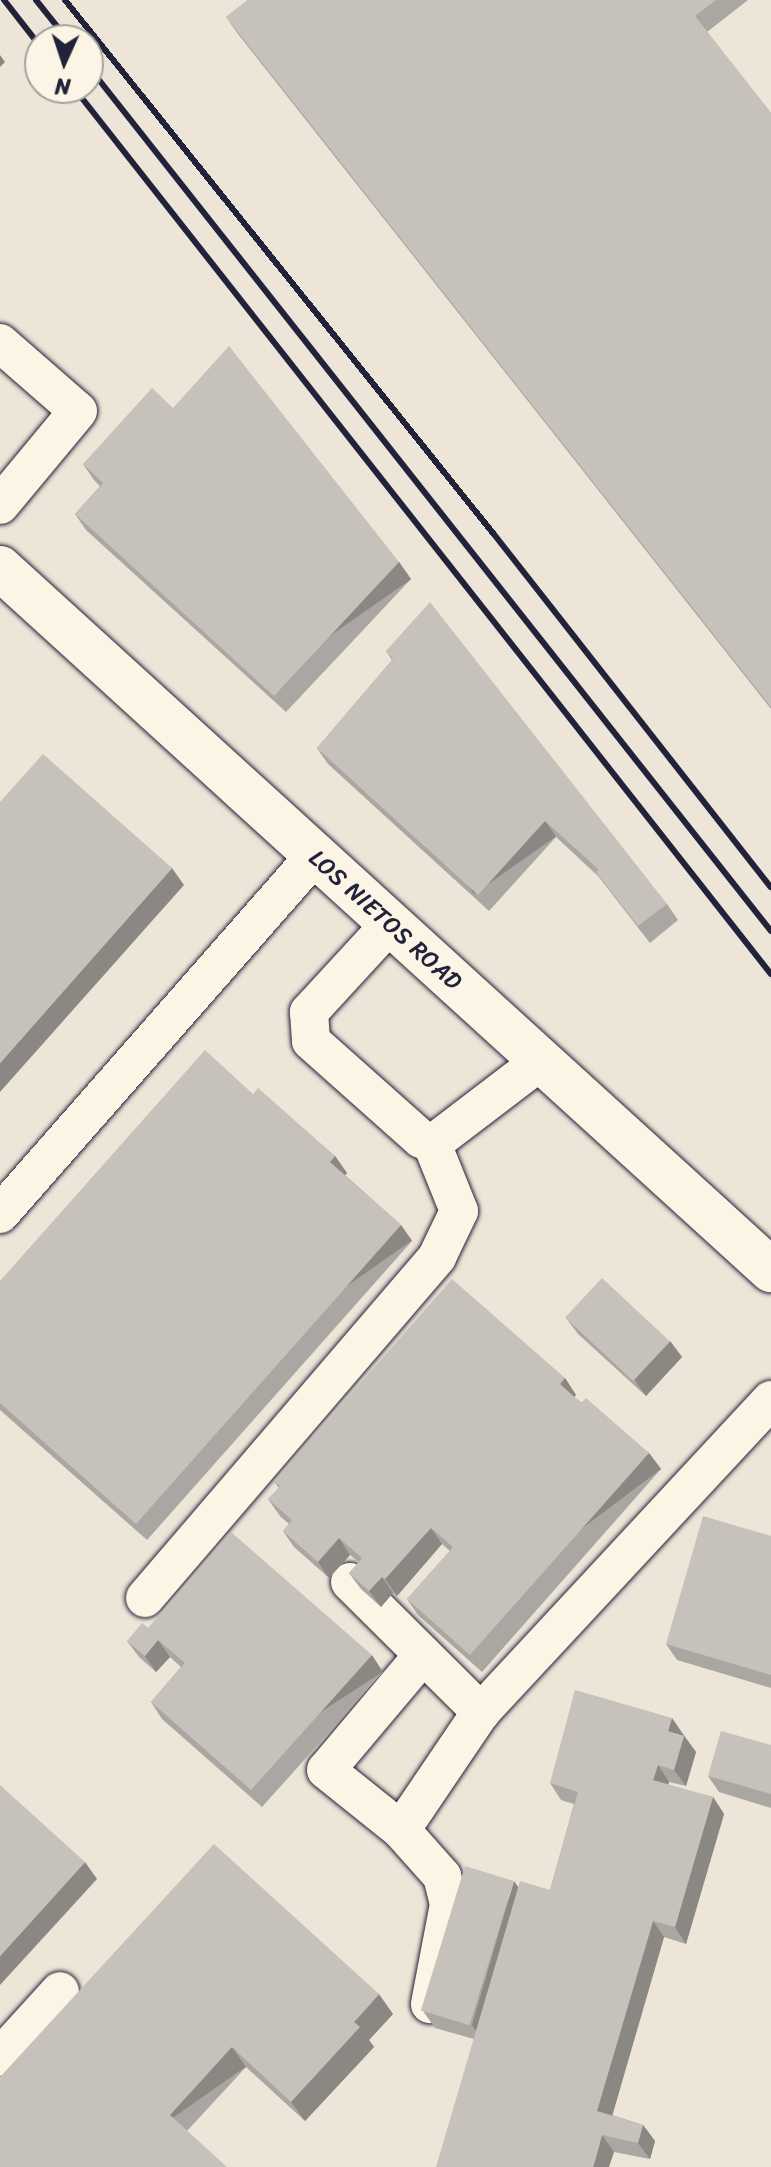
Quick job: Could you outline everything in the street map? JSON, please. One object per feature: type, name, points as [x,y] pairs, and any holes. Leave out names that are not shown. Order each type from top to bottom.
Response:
[{"type":"main road","name":"LOS NIETOS ROAD","points":[[0,568],[771,1270]]},
{"type":"lane","points":[[0,343],[78,411],[0,505]]},
{"type":"lane","points":[[0,1214],[315,856]]},
{"type":"lane","points":[[145,1598],[437,1257],[459,1211],[432,1144],[421,1139],[311,1041],[309,1012],[390,924]]},
{"type":"lane","points":[[432,1144],[541,1061]]},
{"type":"lane","points":[[401,1830],[481,1712],[771,1400]]},
{"type":"lane","points":[[350,1582],[481,1712]]},
{"type":"lane","points":[[423,1655],[326,1770],[401,1830],[442,1876],[449,1904],[430,2004]]},
{"type":"lane","points":[[0,2057],[60,1991]]},
{"type":"shaded area","points":[[0,0],[771,0],[771,2167],[0,2167]]},
{"type":"building","points":[[248,0],[716,0],[695,16],[771,113],[771,707],[226,17]]},
{"type":"building","points":[[229,346],[399,562],[274,696],[75,514],[103,483],[83,464],[152,388],[173,408]]},
{"type":"building","points":[[430,602],[667,904],[638,926],[596,872],[599,870],[545,821],[478,895],[317,748],[393,659],[386,651]]},
{"type":"building","points":[[43,754],[172,868],[0,1063],[0,802]]},
{"type":"building","points":[[205,1050],[253,1094],[258,1088],[335,1156],[330,1162],[401,1225],[136,1524],[0,1403],[0,1281]]},
{"type":"building","points":[[602,1278],[670,1341],[633,1381],[565,1317]]},
{"type":"building","points":[[452,1279],[565,1378],[560,1384],[581,1403],[586,1398],[649,1453],[470,1655],[407,1599],[453,1547],[431,1528],[385,1579],[382,1577],[369,1591],[349,1573],[362,1558],[339,1538],[318,1562],[283,1531],[292,1520],[268,1499],[280,1486],[274,1481]]},
{"type":"building","points":[[703,1516],[771,1536],[771,1675],[666,1644]]},
{"type":"building","points":[[231,1532],[372,1655],[251,1790],[151,1702],[185,1663],[158,1640],[145,1656],[127,1641],[142,1623],[148,1628]]},
{"type":"building","points":[[575,1690],[672,1718],[668,1731],[684,1736],[674,1770],[658,1765],[653,1780],[713,1797],[675,1927],[653,1921],[597,2111],[643,2125],[638,2143],[602,2135],[593,2167],[436,2167],[520,1881],[550,1890],[578,1792],[550,1783]]},
{"type":"building","points":[[721,1731],[771,1745],[771,1794],[708,1776]]},
{"type":"building","points":[[0,1785],[85,1862],[0,1956]]},
{"type":"building","points":[[214,1844],[379,1994],[354,2022],[360,2027],[291,2102],[232,2047],[170,2115],[227,2167],[0,2167],[0,2077]]},
{"type":"building","points":[[465,1866],[514,1881],[470,2025],[421,2010]]},
{"type":"railway","points":[[4,0],[24,26]]},
{"type":"railway","points":[[36,0],[55,24]]},
{"type":"railway","points":[[65,0],[493,533],[771,887]]},
{"type":"railway","points":[[104,86],[771,931]]},
{"type":"railway","points":[[87,104],[771,974]]}]
